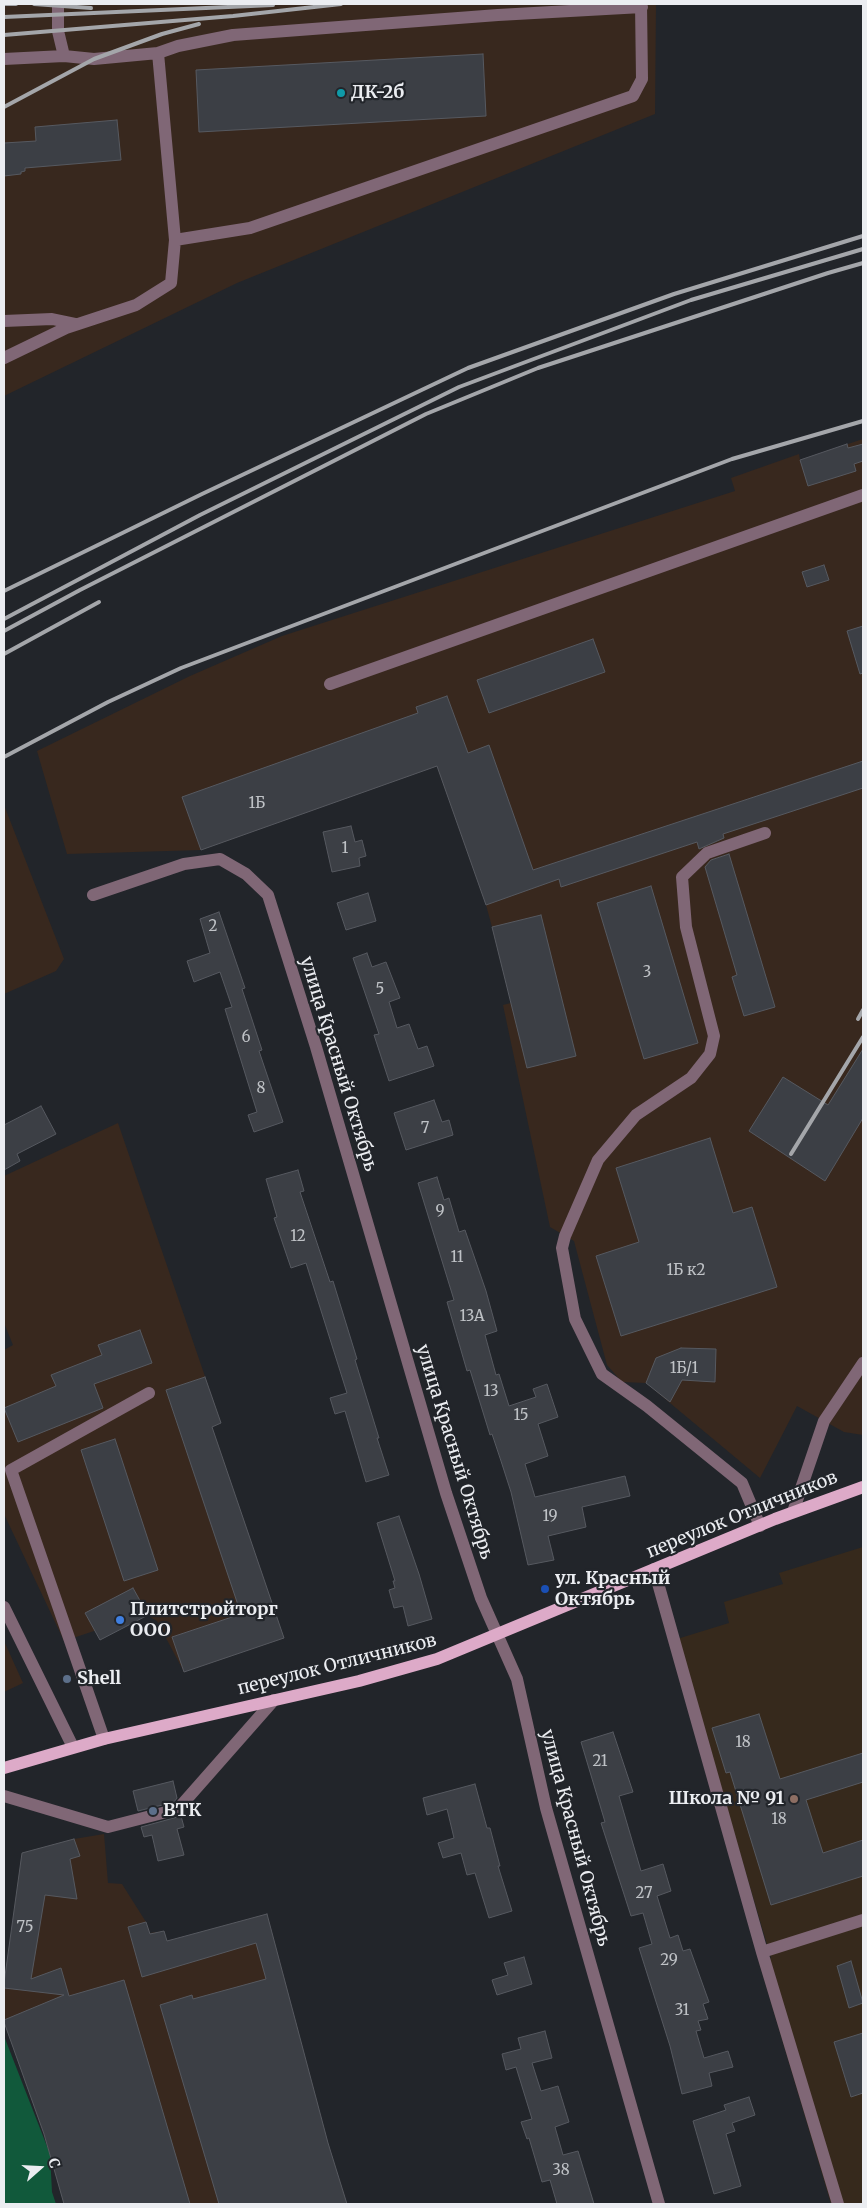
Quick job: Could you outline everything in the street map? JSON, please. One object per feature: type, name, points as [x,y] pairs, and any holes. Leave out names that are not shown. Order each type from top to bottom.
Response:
[{"type":"main road","name":"переулок Отличников","points":[[4,1768],[104,1739],[359,1681],[429,1661],[497,1635],[792,1512],[863,1487]]},
{"type":"street","points":[[58,4],[58,31],[64,56]]},
{"type":"street","points":[[4,59],[64,56],[94,59],[158,53],[178,46],[233,35],[642,5],[642,79],[633,96],[250,228],[174,240]]},
{"type":"street","points":[[4,358],[76,324],[136,305],[172,283],[174,240],[158,53]]},
{"type":"street","points":[[4,321],[52,319],[76,324]]},
{"type":"street","points":[[330,684],[863,495]]},
{"type":"street","points":[[760,1526],[742,1483],[647,1406],[602,1374],[575,1319],[562,1248],[565,1236],[598,1160],[636,1115],[691,1078],[710,1054],[714,1036],[686,927],[682,877],[707,852],[765,833]]},
{"type":"street","name":"улица Красный Октябрь","points":[[93,895],[184,864],[220,859],[246,874],[268,895],[316,1047],[446,1493],[481,1598],[517,1679],[546,1808],[659,2204]]},
{"type":"street","points":[[792,1512],[824,1421],[863,1363]]},
{"type":"street","points":[[104,1739],[11,1470],[149,1393]]},
{"type":"street","points":[[654,1569],[762,1952],[838,2204]]},
{"type":"street","points":[[4,1607],[73,1747]]},
{"type":"street","points":[[4,1796],[108,1827],[178,1809],[274,1700]]},
{"type":"street","points":[[762,1952],[863,1920]]},
{"type":"shaded area","points":[[4,4],[656,4],[655,114],[237,283],[4,396]]},
{"type":"shaded area","points":[[863,439],[863,1435],[844,1432],[797,1406],[760,1478],[646,1383],[622,1382],[607,1365],[574,1241],[550,1227],[503,1005],[511,1003],[486,905],[437,766],[201,850],[67,854],[37,751],[190,676],[282,636],[735,491],[731,478],[799,454],[800,460]]},
{"type":"shaded area","points":[[4,805],[64,959],[56,971],[4,994]]},
{"type":"shaded area","points":[[118,1123],[221,1423],[212,1427],[284,1638],[184,1672],[157,1621],[145,1614],[64,1641],[4,1514],[4,1350],[13,1345],[4,1323],[4,1176]]},
{"type":"shaded area","name":"Школа № 91","points":[[863,1547],[863,2204],[831,2204],[759,1962],[771,1958],[677,1639],[729,1623],[724,1602],[783,1584],[779,1573]]},
{"type":"shaded area","points":[[4,1641],[23,1683],[4,1692]]},
{"type":"shaded area","points":[[104,1834],[108,1883],[122,1884],[146,1922],[150,1933],[164,1931],[167,1941],[267,1914],[328,2143],[347,2204],[64,2204],[44,2134],[4,2022],[4,1983],[22,1853],[74,1839]]},
{"type":"green space","points":[[4,2036],[50,2154],[52,2192],[56,2204],[4,2204]]},
{"type":"building","name":"ДК-2б","points":[[483,54],[486,116],[199,132],[196,70]]},
{"type":"building","points":[[117,120],[121,160],[25,168],[25,171],[21,172],[21,174],[4,176],[4,143],[36,141],[35,127]]},
{"type":"building","points":[[847,444],[848,448],[863,444],[863,461],[854,464],[856,471],[808,486],[800,460]]},
{"type":"building","points":[[824,565],[829,580],[807,587],[802,572]]},
{"type":"building","points":[[863,626],[863,673],[860,674],[847,631]]},
{"type":"building","points":[[593,639],[605,672],[489,713],[477,680]]},
{"type":"building","points":[[447,696],[468,753],[489,745],[533,870],[863,761],[863,788],[723,834],[724,838],[699,849],[697,842],[561,887],[559,879],[486,905],[437,766],[201,850],[182,797],[418,713],[416,707]]},
{"type":"building","points":[[351,826],[355,842],[362,840],[366,856],[359,858],[360,866],[332,872],[323,832]]},
{"type":"building","points":[[729,854],[775,1007],[744,1016],[732,977],[737,975],[705,867],[711,860]]},
{"type":"building","points":[[651,886],[698,1043],[644,1059],[597,903]]},
{"type":"building","points":[[368,893],[376,921],[346,930],[337,903]]},
{"type":"building","points":[[219,912],[245,988],[242,989],[262,1050],[259,1051],[283,1122],[254,1132],[248,1115],[257,1112],[225,1009],[232,1007],[220,972],[194,982],[187,961],[210,953],[200,919]]},
{"type":"building","points":[[541,915],[576,1056],[527,1068],[492,927]]},
{"type":"building","points":[[367,953],[372,967],[386,962],[400,998],[389,1002],[397,1028],[409,1024],[418,1049],[427,1046],[434,1066],[389,1081],[374,1035],[379,1034],[353,958]]},
{"type":"building","points":[[863,1049],[863,1118],[825,1181],[749,1131],[783,1077],[828,1105]]},
{"type":"building","points":[[434,1100],[442,1122],[449,1120],[453,1135],[406,1150],[394,1113]]},
{"type":"building","points":[[41,1106],[56,1134],[17,1154],[20,1161],[4,1170],[4,1125]]},
{"type":"building","points":[[710,1138],[733,1213],[752,1207],[777,1287],[621,1336],[596,1256],[639,1242],[616,1168]]},
{"type":"building","points":[[298,1170],[304,1191],[300,1192],[330,1282],[333,1281],[389,1475],[366,1482],[345,1411],[335,1414],[330,1398],[347,1393],[306,1263],[291,1268],[274,1218],[277,1217],[266,1179]]},
{"type":"building","points":[[437,1177],[444,1200],[449,1198],[459,1232],[465,1230],[486,1291],[497,1331],[485,1335],[496,1375],[499,1374],[509,1406],[536,1397],[533,1389],[547,1384],[558,1417],[538,1424],[548,1456],[525,1464],[535,1497],[625,1476],[630,1496],[582,1507],[586,1527],[548,1536],[554,1560],[528,1565],[511,1492],[492,1434],[490,1435],[470,1370],[467,1371],[447,1302],[454,1300],[418,1183]]},
{"type":"building","points":[[140,1330],[152,1363],[94,1384],[103,1408],[18,1442],[4,1408],[56,1386],[51,1375],[102,1355],[98,1345]]},
{"type":"building","points":[[681,1348],[716,1349],[715,1382],[682,1380],[670,1402],[646,1383],[656,1358]]},
{"type":"building","points":[[205,1377],[221,1423],[212,1427],[284,1638],[184,1672],[172,1637],[241,1614],[166,1390]]},
{"type":"building","points":[[115,1439],[158,1570],[124,1581],[81,1450]]},
{"type":"building","points":[[399,1516],[432,1619],[408,1626],[403,1606],[394,1608],[389,1590],[395,1588],[393,1581],[395,1581],[377,1523]]},
{"type":"building","points":[[133,1588],[148,1615],[100,1640],[85,1613]]},
{"type":"building","points":[[759,1714],[780,1779],[863,1753],[863,1782],[806,1800],[823,1853],[863,1840],[863,1876],[771,1905],[730,1772],[726,1773],[712,1728]]},
{"type":"building","points":[[613,1732],[633,1792],[619,1796],[641,1871],[663,1864],[671,1891],[657,1896],[670,1938],[678,1935],[683,1951],[690,1949],[709,2002],[703,2004],[708,2019],[698,2021],[701,2030],[696,2031],[704,2058],[728,2051],[733,2067],[709,2073],[712,2086],[682,2094],[670,2046],[639,1948],[652,1944],[643,1913],[631,1916],[601,1823],[605,1822],[581,1742]]},
{"type":"building","points":[[173,1781],[177,1798],[174,1802],[138,1811],[133,1791]]},
{"type":"building","points":[[475,1784],[487,1828],[490,1828],[500,1866],[498,1866],[512,1911],[489,1918],[475,1873],[467,1875],[461,1853],[443,1858],[438,1843],[454,1838],[447,1809],[427,1815],[423,1798]]},
{"type":"building","points":[[181,1816],[184,1827],[177,1829],[184,1855],[158,1861],[152,1835],[144,1837],[141,1827]]},
{"type":"building","points":[[74,1839],[80,1856],[70,1859],[77,1899],[45,1895],[31,1979],[61,1968],[69,1996],[124,1980],[190,2204],[64,2204],[44,2134],[4,2022],[4,2020],[64,1995],[4,1988],[4,1983],[22,1853]]},
{"type":"building","points":[[267,1914],[328,2143],[347,2204],[219,2204],[160,2005],[192,1995],[193,1999],[266,1979],[256,1943],[142,1977],[128,1927],[146,1922],[150,1934],[164,1931],[167,1941]]},
{"type":"building","points":[[524,1957],[532,1984],[497,1995],[492,1980],[508,1975],[504,1963]]},
{"type":"building","points":[[851,1961],[863,2003],[849,2008],[837,1966]]},
{"type":"building","points":[[545,2031],[552,2058],[532,2063],[541,2091],[558,2086],[569,2122],[555,2127],[563,2155],[578,2151],[594,2204],[557,2204],[550,2180],[542,2182],[529,2138],[527,2139],[521,2122],[532,2119],[516,2067],[506,2070],[502,2054],[521,2049],[518,2038]]},
{"type":"building","points":[[863,2033],[863,2093],[851,2097],[834,2042]]},
{"type":"building","points":[[749,2097],[755,2115],[732,2123],[735,2131],[726,2134],[741,2186],[714,2194],[693,2121],[726,2110],[724,2105]]},
{"type":"railway","points":[[4,4],[16,4]]},
{"type":"railway","points":[[34,4],[91,8]]},
{"type":"railway","points":[[4,35],[233,16],[341,4]]},
{"type":"railway","points":[[4,17],[273,5]]},
{"type":"railway","points":[[4,107],[94,59],[162,34],[199,24]]},
{"type":"railway","points":[[4,591],[202,494],[468,368],[674,294],[863,236]]},
{"type":"railway","points":[[4,619],[200,515],[459,387],[691,300],[863,249]]},
{"type":"railway","points":[[4,631],[80,590],[426,414],[538,368],[863,263]]},
{"type":"railway","points":[[4,757],[108,702],[181,668],[732,459],[863,421]]},
{"type":"railway","points":[[4,654],[99,602]]},
{"type":"railway","points":[[858,1019],[863,1010]]},
{"type":"railway","points":[[791,1154],[863,1037]]},
{"type":"place","name":"ДК-2б","points":[[341,93]]},
{"type":"place","name":"ул. Красный Октябрь","points":[[545,1589]]},
{"type":"place","name":"Плитстройторг ООО","points":[[120,1620]]},
{"type":"place","name":"Shell","points":[[67,1679]]},
{"type":"place","name":"Школа № 91","points":[[794,1799]]},
{"type":"place","name":"ВТК","points":[[153,1811]]}]
